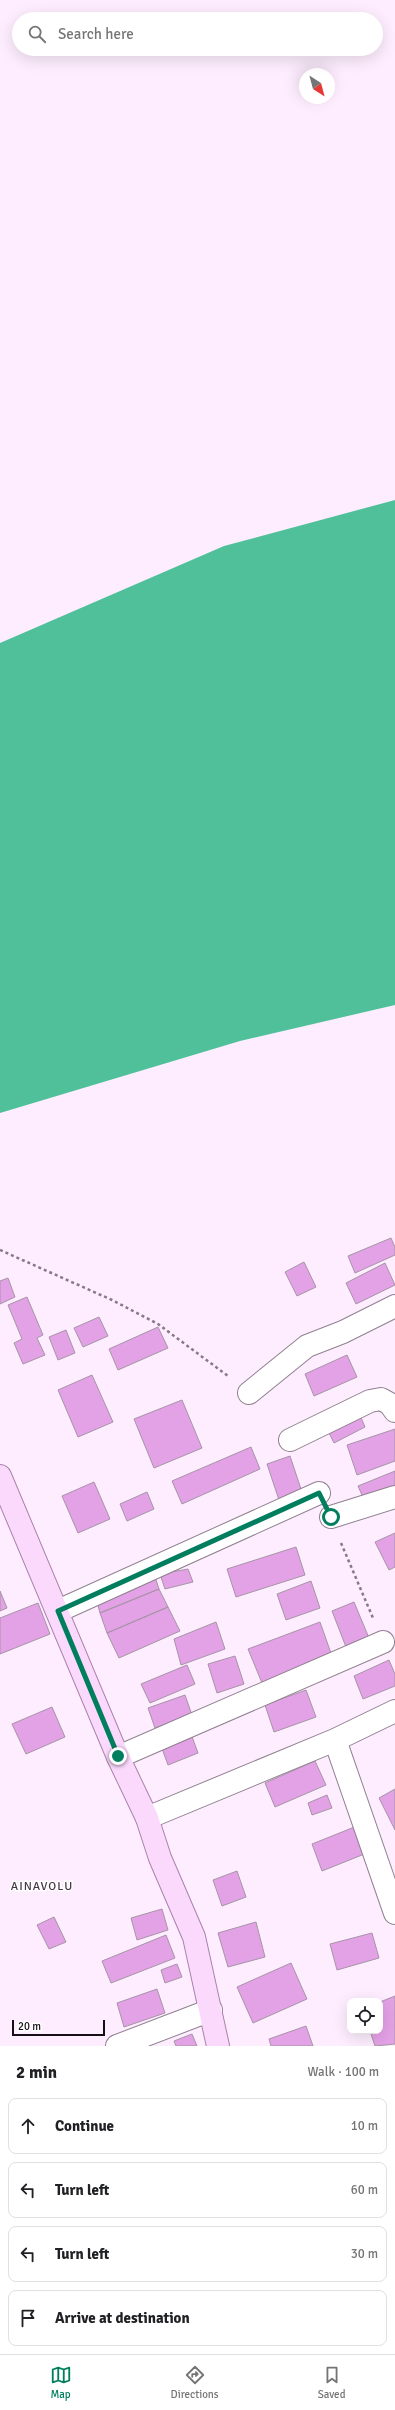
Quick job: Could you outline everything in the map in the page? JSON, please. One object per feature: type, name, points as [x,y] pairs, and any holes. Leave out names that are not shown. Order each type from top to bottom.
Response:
[{"type":"main road","points":[[0,1476],[25,1539],[58,1611],[118,1756],[147,1818],[160,1858],[194,1937],[218,2046]]},
{"type":"street","points":[[249,1393],[307,1346],[343,1332],[395,1306]]},
{"type":"street","points":[[290,1440],[370,1402],[382,1399],[390,1404],[395,1411]]},
{"type":"street","points":[[58,1611],[319,1493]]},
{"type":"street","points":[[331,1517],[395,1497]]},
{"type":"street","points":[[118,1756],[383,1642]]},
{"type":"street","points":[[147,1818],[335,1740],[395,1711]]},
{"type":"street","points":[[335,1740],[395,1913]]},
{"type":"street","points":[[117,2046],[211,2010]]},
{"type":"path","points":[[0,1250],[112,1300],[158,1324],[187,1343],[249,1393]]},
{"type":"path","points":[[331,1517],[383,1642]]},
{"type":"shaded area","points":[[395,500],[395,1005],[240,1041],[0,1113],[0,643],[224,546]]},
{"type":"building","points":[[391,1238],[395,1247],[395,1255],[355,1273],[348,1256]]},
{"type":"building","points":[[304,1262],[316,1287],[297,1296],[285,1272]]},
{"type":"building","points":[[385,1263],[395,1285],[356,1304],[346,1283]]},
{"type":"building","points":[[8,1278],[15,1297],[0,1304],[0,1281]]},
{"type":"building","points":[[27,1297],[43,1335],[37,1338],[45,1355],[23,1364],[14,1343],[22,1339],[8,1305]]},
{"type":"building","points":[[99,1317],[108,1336],[83,1347],[74,1328]]},
{"type":"building","points":[[158,1327],[168,1348],[118,1370],[109,1349]]},
{"type":"building","points":[[66,1330],[75,1353],[58,1360],[49,1337]]},
{"type":"building","points":[[347,1355],[357,1377],[314,1396],[305,1374]]},
{"type":"building","points":[[92,1375],[113,1422],[78,1437],[58,1390]]},
{"type":"building","points":[[182,1400],[202,1448],[154,1468],[134,1419]]},
{"type":"building","points":[[359,1413],[365,1427],[334,1443],[327,1429]]},
{"type":"building","points":[[395,1429],[395,1461],[357,1475],[347,1445]]},
{"type":"building","points":[[251,1447],[260,1469],[182,1504],[172,1481]]},
{"type":"building","points":[[290,1456],[302,1492],[279,1500],[267,1464]]},
{"type":"building","points":[[395,1471],[395,1493],[365,1502],[358,1486]]},
{"type":"building","points":[[94,1482],[110,1519],[78,1533],[62,1496]]},
{"type":"building","points":[[147,1492],[154,1509],[127,1521],[120,1504]]},
{"type":"building","points":[[395,1533],[395,1567],[389,1570],[375,1542]]},
{"type":"building","points":[[296,1547],[305,1575],[236,1597],[227,1569]]},
{"type":"building","points":[[188,1569],[193,1582],[165,1589],[160,1574]]},
{"type":"building","points":[[154,1574],[159,1589],[100,1613],[96,1598]]},
{"type":"building","points":[[311,1581],[320,1608],[286,1620],[277,1594]]},
{"type":"building","points":[[159,1589],[168,1607],[107,1633],[100,1613]]},
{"type":"building","points":[[0,1591],[7,1608],[0,1611]]},
{"type":"building","points":[[354,1602],[369,1638],[346,1647],[332,1611]]},
{"type":"building","points":[[38,1603],[50,1634],[0,1654],[0,1618]]},
{"type":"building","points":[[168,1607],[180,1631],[119,1658],[107,1633]]},
{"type":"building","points":[[216,1622],[225,1649],[181,1665],[174,1639]]},
{"type":"building","points":[[320,1622],[332,1656],[262,1683],[248,1649]]},
{"type":"building","points":[[235,1656],[244,1684],[217,1693],[208,1664]]},
{"type":"building","points":[[389,1660],[395,1674],[395,1686],[363,1699],[354,1676]]},
{"type":"building","points":[[187,1665],[195,1684],[150,1703],[141,1684]]},
{"type":"building","points":[[306,1690],[316,1717],[274,1732],[265,1705]]},
{"type":"building","points":[[185,1695],[192,1715],[155,1728],[148,1708]]},
{"type":"building","points":[[52,1707],[65,1737],[26,1754],[12,1724]]},
{"type":"building","points":[[190,1731],[198,1753],[168,1765],[160,1743]]},
{"type":"building","points":[[315,1761],[326,1785],[275,1807],[265,1783]]},
{"type":"building","points":[[395,1789],[395,1830],[379,1798]]},
{"type":"building","points":[[327,1795],[332,1808],[312,1815],[308,1803]]},
{"type":"building","points":[[357,1826],[367,1853],[322,1871],[312,1844]]},
{"type":"building","points":[[237,1871],[246,1897],[222,1906],[213,1880]]},
{"type":"building","points":[[162,1909],[168,1930],[137,1940],[131,1918]]},
{"type":"building","points":[[54,1917],[66,1942],[49,1949],[37,1925]]},
{"type":"building","points":[[256,1922],[265,1957],[228,1967],[218,1933]]},
{"type":"building","points":[[372,1933],[379,1958],[337,1970],[330,1944]]},
{"type":"building","points":[[166,1935],[175,1958],[111,1983],[102,1961]]},
{"type":"building","points":[[291,1963],[307,1999],[253,2023],[237,1987]]},
{"type":"building","points":[[177,1964],[182,1977],[165,1983],[161,1970]]},
{"type":"building","points":[[157,1989],[165,2013],[124,2027],[117,2003]]},
{"type":"building","points":[[395,1996],[395,2044],[375,2046],[371,2034],[383,2034],[383,2001]]},
{"type":"building","points":[[306,2026],[313,2046],[271,2046],[269,2039]]},
{"type":"building","points":[[192,2034],[197,2046],[176,2046],[174,2041]]},
{"type":"district","name":"AINAVOLU","points":[[42,1886]]},
{"type":"route","points":[[118,1756],[58,1611],[319,1493],[331,1517]]}]
